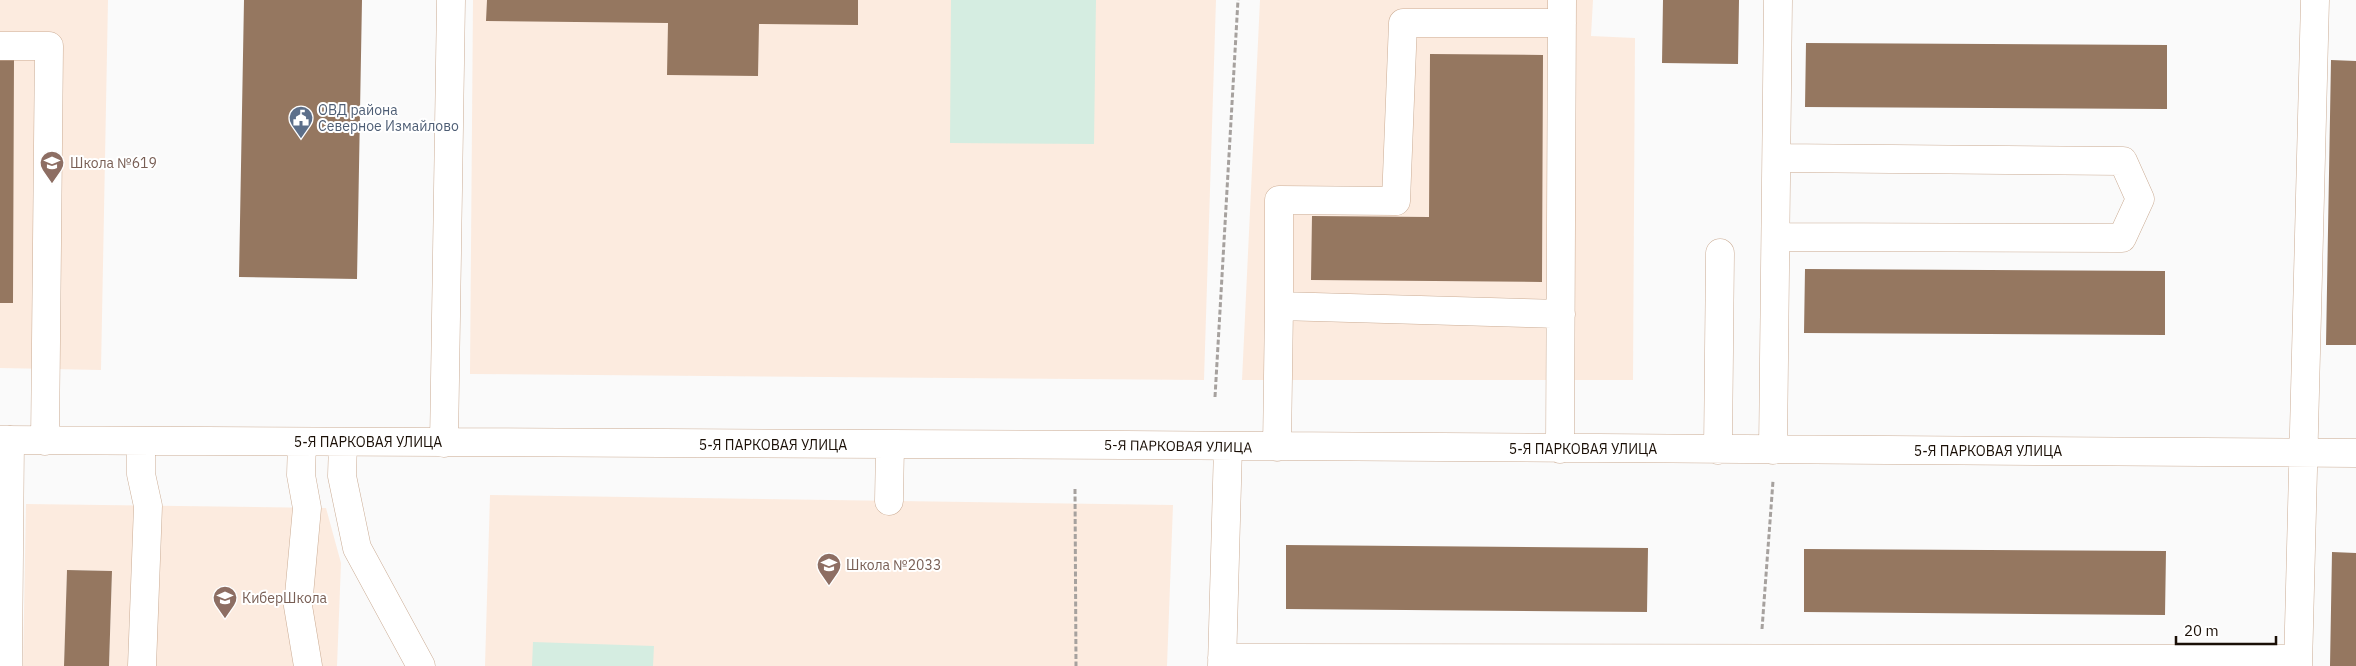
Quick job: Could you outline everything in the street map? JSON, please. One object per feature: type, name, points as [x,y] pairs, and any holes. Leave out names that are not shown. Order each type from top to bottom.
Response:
[{"type":"street","points":[[444,443],[451,0]]},
{"type":"street","points":[[1773,450],[1778,158],[1778,0]]},
{"type":"street","points":[[1228,447],[1222,662],[1759,658],[2298,662],[2315,0]]},
{"type":"street","points":[[1277,447],[1279,200],[1396,201],[1402,23],[1562,12],[1560,449]]},
{"type":"street","points":[[0,46],[49,46],[45,441]]},
{"type":"street","points":[[1776,236],[2122,238],[2140,199],[2123,160],[1778,158]]},
{"type":"street","points":[[1718,450],[1720,253]]},
{"type":"street","points":[[1278,306],[1561,314]]},
{"type":"street","points":[[5,440],[4,618],[8,666]]},
{"type":"street","name":"5-Я ПАРКОВАЯ УЛИЦА","points":[[5,440],[2356,453]]},
{"type":"street","points":[[141,441],[141,474],[148,506],[142,666]]},
{"type":"street","points":[[302,442],[301,475],[307,508],[298,606],[308,666]]},
{"type":"street","points":[[342,442],[342,476],[357,548],[421,666]]},
{"type":"street","points":[[889,501],[890,445]]},
{"type":"path","points":[[1215,397],[1238,0]]},
{"type":"path","points":[[1759,658],[1773,500],[1773,450]]},
{"type":"path","points":[[1075,489],[1076,666]]},
{"type":"shaded area","name":"Школа №619","points":[[0,0],[108,0],[101,370],[0,368]]},
{"type":"shaded area","points":[[473,0],[1216,0],[1204,380],[470,374]]},
{"type":"shaded area","points":[[1260,0],[1593,0],[1591,36],[1635,38],[1633,380],[1242,380]]},
{"type":"shaded area","name":"Школа №2033","points":[[490,495],[1173,505],[1167,666],[485,666]]},
{"type":"shaded area","name":"КиберШкола","points":[[26,504],[326,508],[341,563],[337,666],[109,666],[112,571],[67,570],[64,666],[23,666]]},
{"type":"green space","points":[[951,0],[1096,0],[1094,144],[950,143]]},
{"type":"green space","points":[[533,642],[654,646],[653,666],[532,666]]},
{"type":"building","name":"ОВД района Северное Измайлово","points":[[244,0],[362,0],[357,279],[239,277]]},
{"type":"building","points":[[487,0],[858,0],[858,25],[759,24],[758,76],[667,75],[668,23],[486,21]]},
{"type":"building","points":[[1663,0],[1739,0],[1738,64],[1662,63]]},
{"type":"building","points":[[1806,43],[2167,45],[2167,109],[1805,107]]},
{"type":"building","points":[[1430,54],[1543,55],[1542,282],[1311,280],[1312,216],[1429,217]]},
{"type":"building","points":[[0,57],[14,57],[13,303],[0,303]]},
{"type":"building","points":[[2331,60],[2356,61],[2356,345],[2326,345]]},
{"type":"building","points":[[1805,269],[2165,271],[2165,335],[1804,333]]},
{"type":"building","points":[[1286,545],[1648,548],[1647,612],[1286,609]]},
{"type":"building","points":[[1804,549],[2166,551],[2165,615],[1804,612]]},
{"type":"building","points":[[2332,552],[2356,553],[2356,666],[2330,666]]},
{"type":"building","points":[[67,570],[112,571],[109,666],[64,666]]},
{"type":"place","name":"ОВД района Северное Измайлово","points":[[301,139]]},
{"type":"place","name":"Школа №619","points":[[52,184]]},
{"type":"place","name":"Школа №2033","points":[[829,586]]},
{"type":"place","name":"КиберШкола","points":[[225,619]]}]
